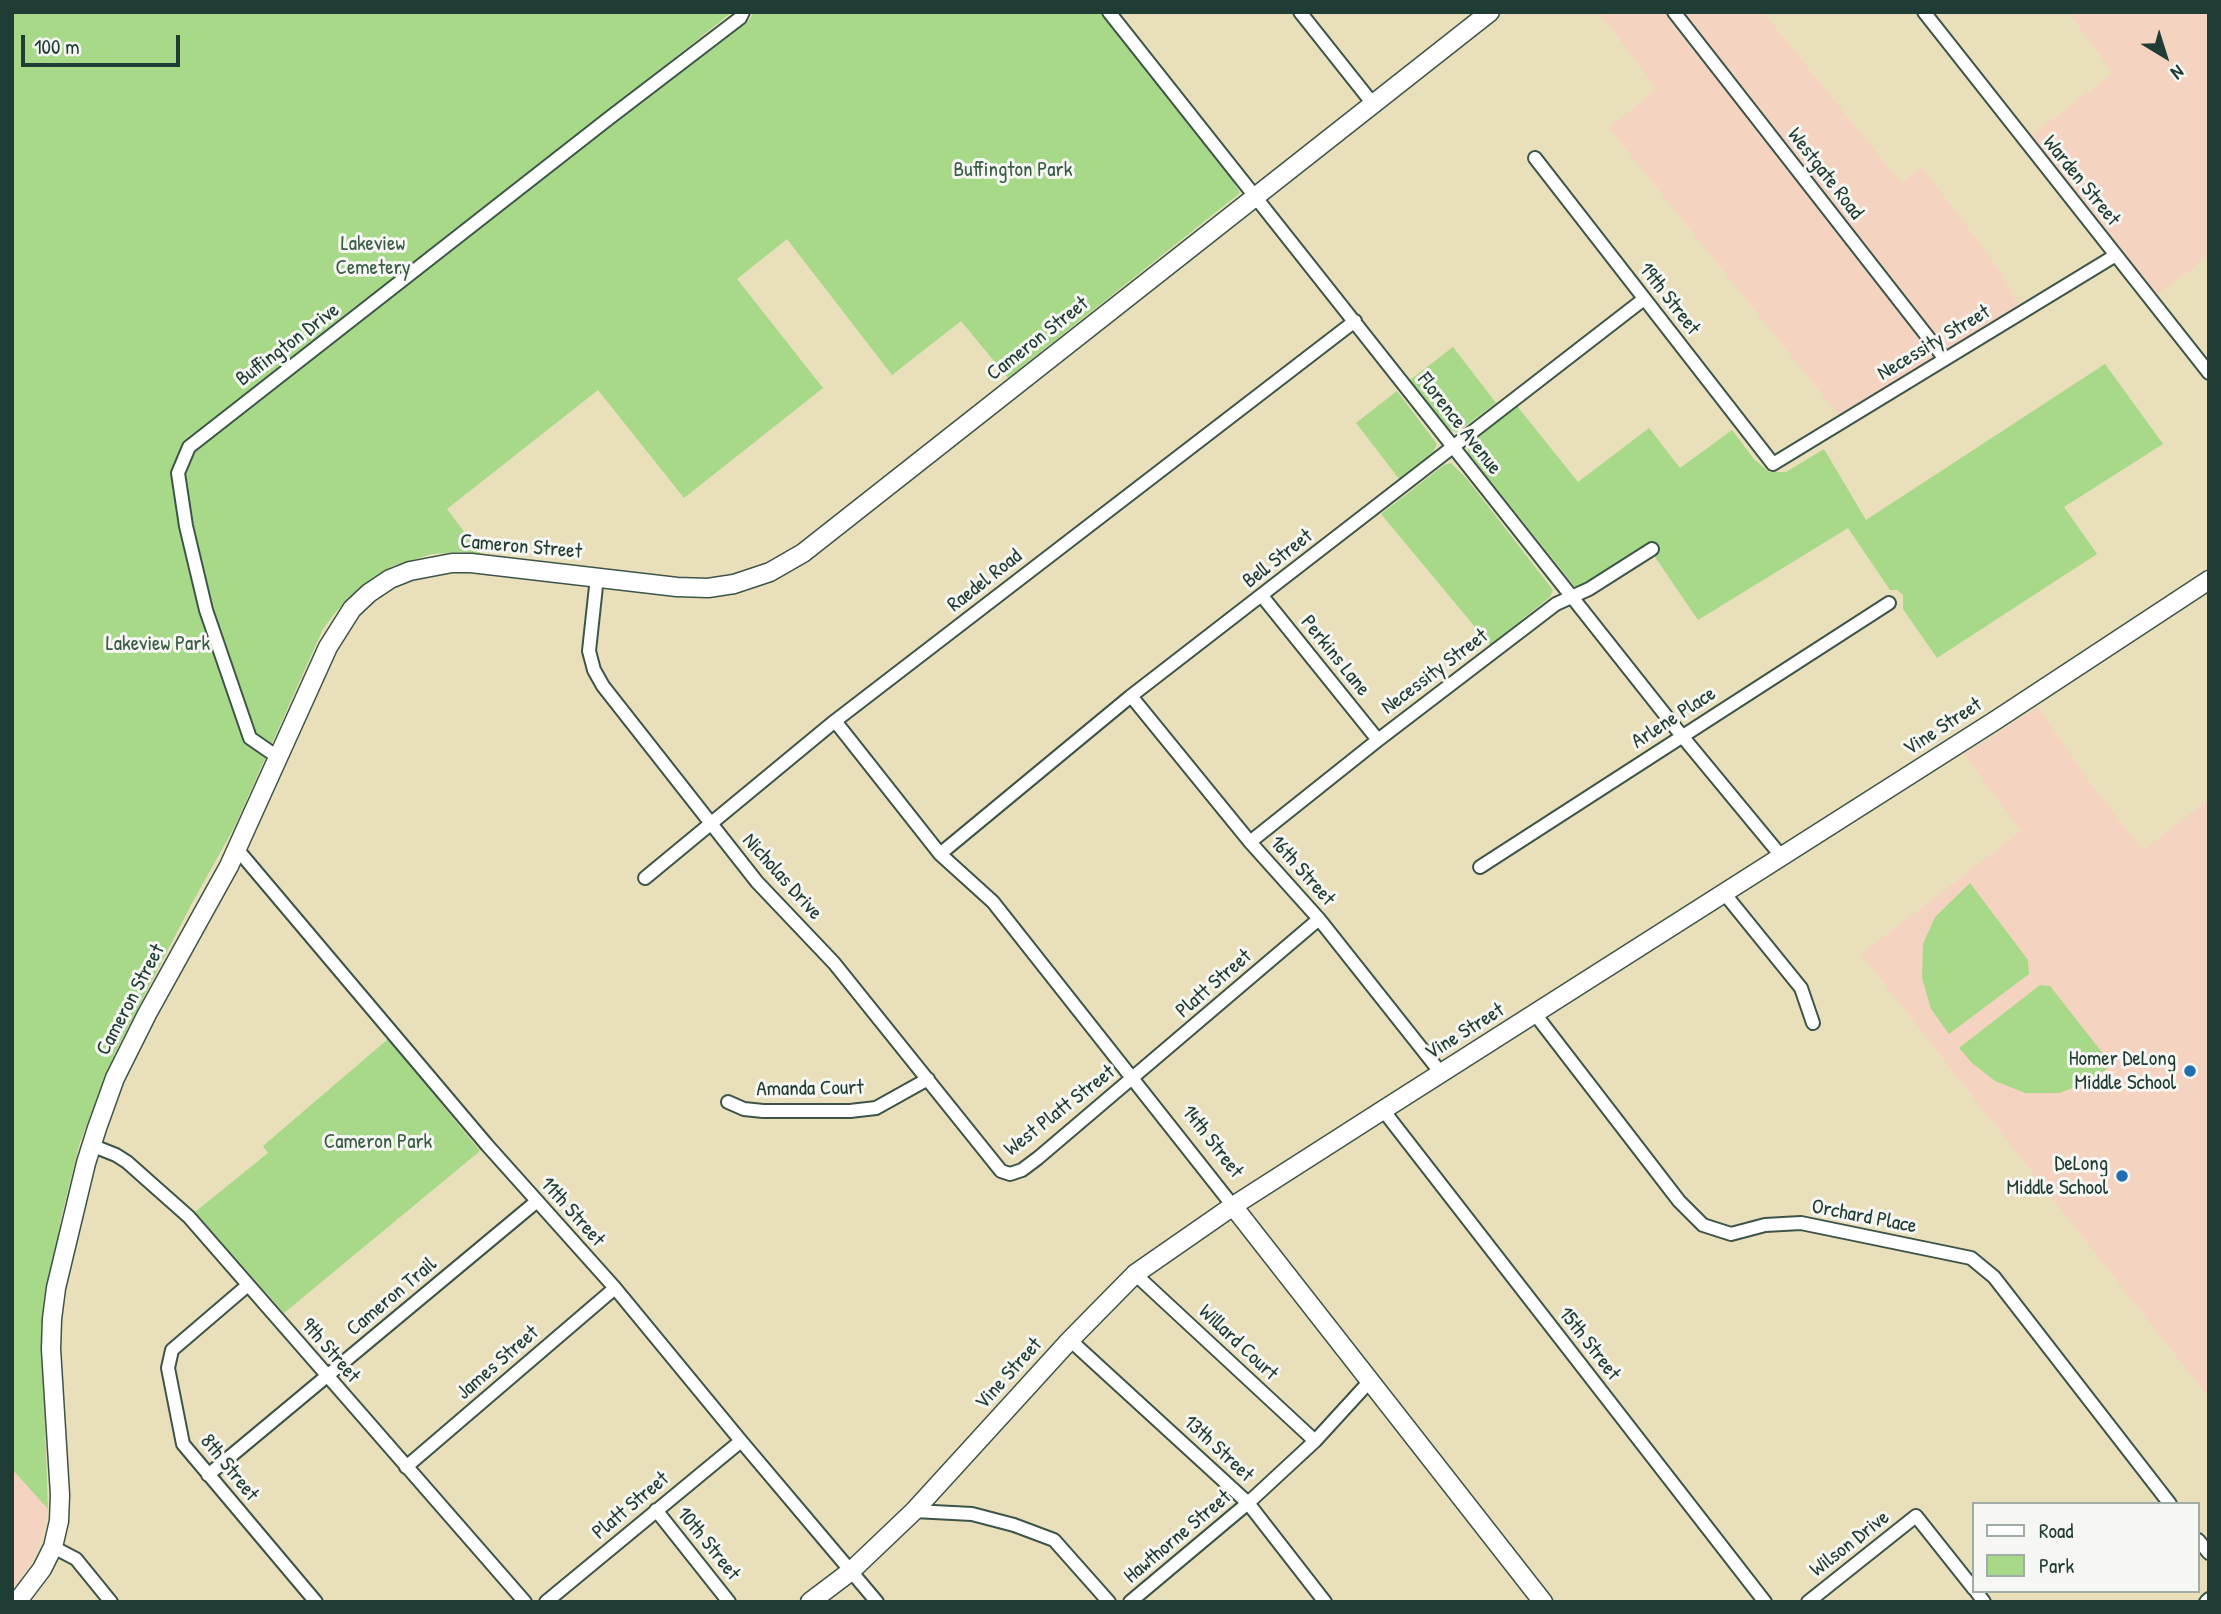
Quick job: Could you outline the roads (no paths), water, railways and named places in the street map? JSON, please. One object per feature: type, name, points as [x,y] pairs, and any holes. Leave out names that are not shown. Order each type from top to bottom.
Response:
[{"type":"main road","name":"Cameron Street","points":[[17,1602],[42,1569],[53,1547],[59,1521],[52,1319],[56,1288],[91,1145],[115,1078],[237,849],[339,626],[360,601],[390,579],[410,570],[452,563],[677,587],[708,587],[734,584],[792,560],[1490,12]]},
{"type":"main road","name":"Vine Street","points":[[810,1602],[851,1571],[914,1511],[1135,1273],[1233,1206],[1782,857],[2209,580]]},
{"type":"main road","name":"14th Street","points":[[1233,1206],[1542,1602]]},
{"type":"street","name":"Buffington Drive","points":[[279,758],[250,738],[206,610],[186,526],[178,473],[189,447],[740,18],[743,12]]},
{"type":"street","name":"Florence Avenue","points":[[1109,12],[1682,736],[1782,857]]},
{"type":"street","points":[[1300,12],[1373,104]]},
{"type":"street","name":"Westgate Road","points":[[1674,12],[1945,359]]},
{"type":"street","name":"Warden Street","points":[[1924,12],[2208,372]]},
{"type":"street","name":"19th Street","points":[[1535,158],[1773,464]]},
{"type":"street","name":"Necessity Street","points":[[1773,464],[2116,255]]},
{"type":"street","name":"Bell Street","points":[[940,854],[1131,696],[1644,299]]},
{"type":"street","name":"Raedel Road","points":[[645,878],[835,721],[1355,321]]},
{"type":"street","name":"Necessity Street","points":[[1250,842],[1556,604],[1589,589],[1652,549]]},
{"type":"street","name":"Nicholas Drive","points":[[597,577],[589,651],[594,670],[603,686],[779,908],[815,941],[1001,1171],[1010,1174]]},
{"type":"street","name":"Perkins Lane","points":[[1262,596],[1378,740]]},
{"type":"street","name":"Arlene Place","points":[[1480,867],[1889,603]]},
{"type":"street","name":"16th Street","points":[[1131,696],[1250,842],[1319,919],[1441,1073]]},
{"type":"street","name":"14th Street","points":[[835,721],[940,854],[993,902],[1233,1206]]},
{"type":"street","name":"11th Street","points":[[237,849],[536,1202],[615,1288],[877,1602]]},
{"type":"street","points":[[1724,893],[1801,988],[1813,1023]]},
{"type":"street","name":"Platt Street","points":[[1134,1079],[1319,919]]},
{"type":"street","name":"Orchard Place","points":[[1535,1014],[1679,1201],[1703,1224],[1731,1234],[1765,1225],[1801,1223],[1971,1258],[1994,1277],[2168,1502]]},
{"type":"street","name":"Amanda Court","points":[[728,1102],[744,1109],[763,1111],[850,1111],[876,1108],[928,1079]]},
{"type":"street","name":"West Platt Street","points":[[1010,1174],[1030,1164],[1134,1079]]},
{"type":"street","name":"15th Street","points":[[1382,1110],[1765,1602]]},
{"type":"street","name":"9th Street","points":[[91,1145],[116,1154],[179,1208],[525,1602]]},
{"type":"street","name":"Cameron Trail","points":[[208,1475],[536,1202]]},
{"type":"street","name":"Willard Court","points":[[1135,1273],[1315,1441]]},
{"type":"street","name":"8th Street","points":[[248,1285],[172,1350],[168,1368],[183,1444],[316,1602]]},
{"type":"street","name":"James Street","points":[[406,1467],[615,1288]]},
{"type":"street","name":"13th Street","points":[[1070,1340],[1248,1503],[1325,1602]]},
{"type":"street","name":"Hawthorne Street","points":[[1130,1602],[1248,1503],[1315,1441],[1369,1382]]},
{"type":"street","name":"Platt Street","points":[[546,1602],[741,1441]]},
{"type":"street","name":"10th Street","points":[[656,1510],[729,1602]]},
{"type":"street","points":[[914,1511],[972,1514],[1014,1525],[1054,1540],[1109,1602]]},
{"type":"street","name":"Wilson Drive","points":[[1808,1602],[1916,1516],[1972,1586]]},
{"type":"street","points":[[53,1547],[76,1559],[111,1602]]},
{"type":"place","name":"Homer DeLong Middle School","points":[[2190,1071]]},
{"type":"place","name":"DeLong Middle School","points":[[2122,1176]]},
{"type":"park label","name":"Buffington Park","points":[[1013,170]]},
{"type":"park label","name":"Lakeview Cemetery","points":[[373,256]]},
{"type":"park label","name":"Lakeview Park","points":[[158,644]]},
{"type":"park label","name":"Cameron Park","points":[[378,1142]]}]
